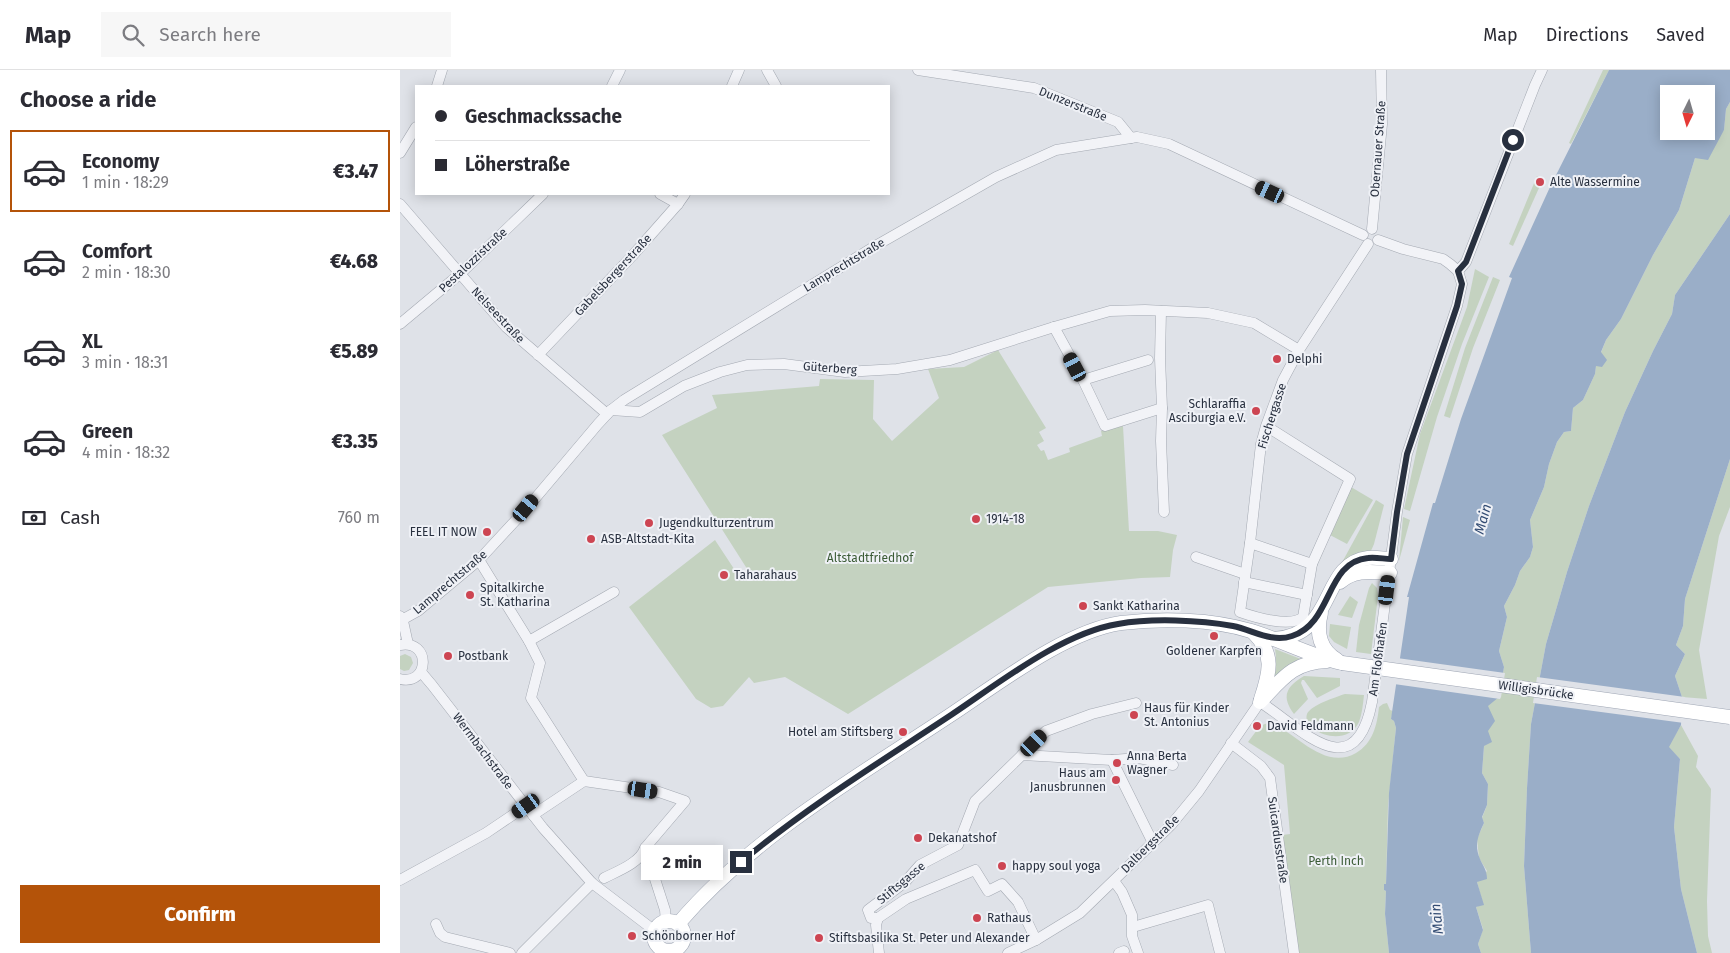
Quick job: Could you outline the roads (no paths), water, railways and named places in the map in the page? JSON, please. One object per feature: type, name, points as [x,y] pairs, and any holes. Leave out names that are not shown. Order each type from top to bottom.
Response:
[{"type":"main road","points":[[1273,639],[1292,636],[1312,623],[1321,612],[1342,570],[1358,560],[1368,558],[1390,566]]},
{"type":"main road","points":[[1321,612],[1318,624],[1320,640],[1327,652],[1338,662]]},
{"type":"main road","points":[[672,923],[682,929],[684,936],[678,951],[665,951],[659,948],[656,943],[655,931],[657,927],[672,923],[735,866],[819,801],[1026,665],[1073,638],[1098,628],[1120,623],[1142,622],[1186,621],[1212,623],[1253,631],[1338,662]]},
{"type":"main road","points":[[1253,631],[1264,645],[1269,657],[1268,670],[1260,702]]},
{"type":"main road","points":[[1260,702],[1287,673],[1296,668],[1314,662],[1338,662]]},
{"type":"main road","name":"Willigisbrücke","points":[[1338,662],[1730,717]]},
{"type":"street","points":[[437,85],[442,70]]},
{"type":"street","points":[[612,85],[620,70]]},
{"type":"street","points":[[732,85],[739,70]]},
{"type":"street","points":[[767,70],[775,85]]},
{"type":"street","name":"Dunzerstraße","points":[[918,70],[947,72],[1034,88],[1118,122],[1131,138]]},
{"type":"street","name":"Obernauer Straße","points":[[1370,240],[1365,231],[1372,229],[1382,124],[1381,70]]},
{"type":"street","points":[[1458,271],[1468,258],[1542,70]]},
{"type":"street","points":[[400,153],[415,129]]},
{"type":"street","name":"Lamprechtstraße","points":[[401,619],[418,611],[479,560],[609,412],[660,377],[878,245],[996,177],[1056,150],[1137,137],[1169,144],[1370,240],[1443,259],[1458,271]]},
{"type":"street","name":"Pestalozzistraße","points":[[400,324],[461,273],[543,195]]},
{"type":"street","points":[[662,195],[678,204]]},
{"type":"street","name":"Gabelsbergerstraße","points":[[538,355],[684,195]]},
{"type":"street","name":"Nelseestraße","points":[[400,204],[506,327],[609,412]]},
{"type":"street","name":"Fischergasse","points":[[1306,595],[1302,617],[1294,622],[1257,618],[1240,612],[1261,444],[1283,380],[1299,350],[1370,240]]},
{"type":"street","name":"Am Floßhafen","points":[[1260,702],[1311,738],[1326,746],[1343,747],[1357,741],[1362,734],[1369,715],[1397,512],[1407,454],[1457,306],[1462,284],[1458,271]]},
{"type":"street","name":"Güterberg","points":[[609,412],[640,412],[684,386],[720,372],[747,365],[784,364],[845,372],[897,369],[950,360],[1110,311],[1145,310],[1208,313],[1254,323],[1299,350]]},
{"type":"street","points":[[1161,311],[1162,408],[1160,440],[1164,512]]},
{"type":"street","points":[[1054,327],[1083,380],[1104,426],[1162,408]]},
{"type":"street","points":[[1083,380],[1148,360]]},
{"type":"street","points":[[1196,557],[1245,578],[1306,595],[1312,564],[1350,479],[1266,426]]},
{"type":"street","points":[[1250,543],[1312,564]]},
{"type":"street","points":[[479,560],[540,663],[531,698],[584,781]]},
{"type":"street","points":[[529,642],[614,592]]},
{"type":"street","points":[[400,679],[408,680],[414,678],[421,672],[424,659],[416,647],[404,644],[401,619]]},
{"type":"street","name":"Wermbachstraße","points":[[421,672],[533,815],[592,883],[655,931]]},
{"type":"street","name":"Dalbergstraße","points":[[1008,953],[1036,940],[1080,914],[1153,843],[1171,825],[1199,791],[1260,702]]},
{"type":"street","points":[[1022,756],[1046,731],[1092,714],[1136,703]]},
{"type":"street","name":"Suicardusstraße","points":[[1231,743],[1261,766],[1270,778],[1294,953]]},
{"type":"street","points":[[1022,756],[1112,760],[1139,758],[1173,766]]},
{"type":"street","name":"Stiftsgasse","points":[[879,953],[876,925],[878,918],[871,918],[868,910],[905,882],[920,865],[958,844],[974,801],[1022,756]]},
{"type":"street","points":[[1112,760],[1153,843]]},
{"type":"street","points":[[533,815],[584,781],[658,792],[685,801],[645,848],[644,853],[634,862],[604,878]]},
{"type":"street","points":[[400,880],[486,832],[526,806]]},
{"type":"street","points":[[645,848],[665,910],[672,923]]},
{"type":"street","points":[[878,918],[906,899],[975,870],[988,891],[1002,884],[1018,902],[1036,940]]},
{"type":"street","points":[[1114,881],[1122,892],[1132,915],[1130,951]]},
{"type":"street","points":[[522,953],[592,883]]},
{"type":"street","points":[[1132,927],[1208,905],[1220,953]]},
{"type":"street","points":[[436,924],[444,937],[510,953]]},
{"type":"street","points":[[1025,945],[1033,953]]},
{"type":"water","name":"Main","points":[[1609,70],[1730,70],[1730,102],[1726,109],[1724,130],[1708,160],[1695,158],[1679,210],[1653,255],[1621,319],[1606,340],[1601,352],[1607,360],[1602,367],[1596,366],[1595,374],[1583,400],[1573,408],[1571,431],[1564,432],[1557,442],[1549,464],[1544,487],[1530,520],[1533,547],[1530,557],[1520,571],[1504,606],[1507,617],[1499,651],[1504,667],[1499,697],[1488,706],[1495,721],[1488,731],[1492,742],[1484,746],[1482,773],[1488,784],[1487,805],[1482,817],[1484,823],[1477,845],[1478,854],[1486,871],[1487,879],[1477,882],[1484,905],[1476,907],[1483,930],[1478,944],[1481,953],[1389,953],[1384,884],[1386,884],[1389,793],[1396,728],[1394,721],[1391,719],[1409,597],[1407,597],[1433,503],[1435,503],[1461,419],[1512,278],[1509,277],[1550,187]]},
{"type":"water","points":[[1730,214],[1730,459],[1685,599],[1683,626],[1676,645],[1685,654],[1675,676],[1682,697],[1681,725],[1669,747],[1680,759],[1674,827],[1681,889],[1697,953],[1531,953],[1524,866],[1527,788],[1531,724],[1546,644],[1589,506],[1625,412],[1672,314],[1675,295]]},
{"type":"place","name":"Alte Wassermine","points":[[1540,182]]},
{"type":"place","name":"Delphi","points":[[1277,359]]},
{"type":"place","name":"Schlaraffia Asciburgia e.V.","points":[[1256,411]]},
{"type":"place","name":"1914-18","points":[[976,519]]},
{"type":"place","name":"Jugendkulturzentrum","points":[[649,523]]},
{"type":"place","name":"FEEL IT NOW","points":[[487,532]]},
{"type":"place","name":"ASB-Altstadt-Kita","points":[[591,539]]},
{"type":"place","name":"Taharahaus","points":[[724,575]]},
{"type":"place","name":"Spitalkirche St. Katharina","points":[[470,595]]},
{"type":"place","name":"Sankt Katharina","points":[[1083,606]]},
{"type":"place","name":"Goldener Karpfen","points":[[1214,636]]},
{"type":"place","name":"Postbank","points":[[448,656]]},
{"type":"place","name":"Haus für Kinder St. Antonius","points":[[1134,715]]},
{"type":"place","name":"David Feldmann","points":[[1257,726]]},
{"type":"place","name":"Hotel am Stiftsberg","points":[[903,732]]},
{"type":"place","name":"Anna Berta Wagner","points":[[1117,763]]},
{"type":"place","name":"Haus am Janusbrunnen","points":[[1116,780]]},
{"type":"place","name":"Dekanatshof","points":[[918,838]]},
{"type":"place","name":"happy soul yoga","points":[[1002,866]]},
{"type":"place","name":"Rathaus","points":[[977,918]]},
{"type":"place","name":"Schönborner Hof","points":[[632,936]]},
{"type":"place","name":"Stiftsbasilika St. Peter und Alexander","points":[[819,938]]},
{"type":"park label","name":"Altstadtfriedhof","points":[[870,558]]},
{"type":"park label","name":"Perth Inch","points":[[1336,861]]}]
